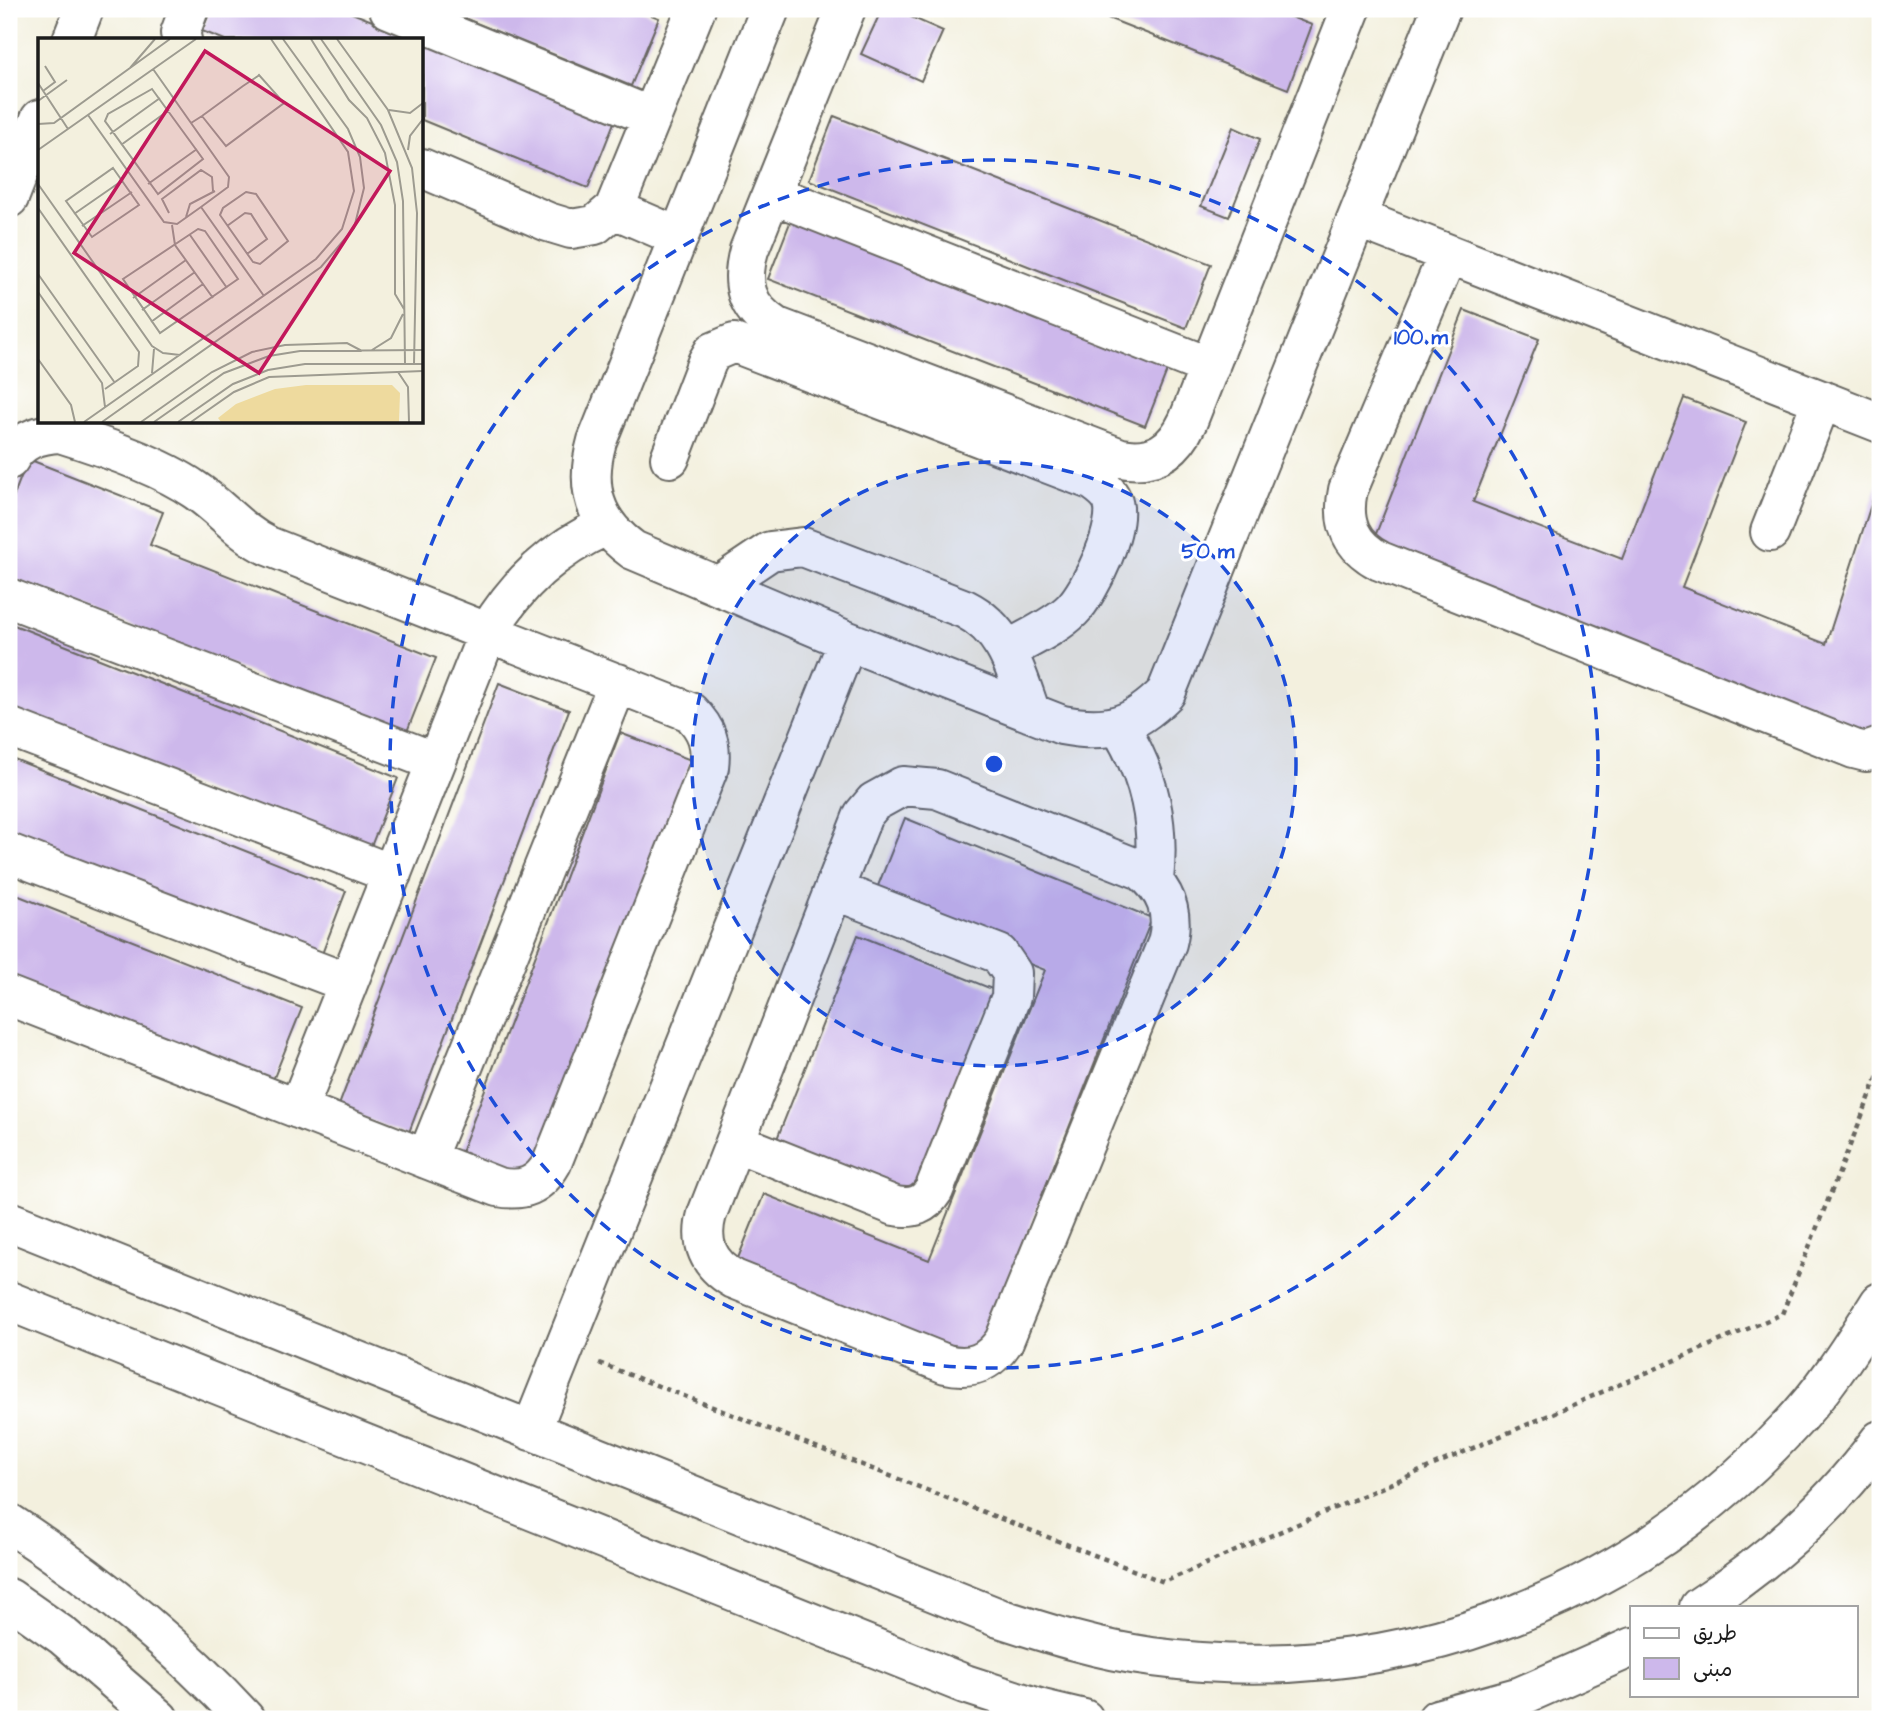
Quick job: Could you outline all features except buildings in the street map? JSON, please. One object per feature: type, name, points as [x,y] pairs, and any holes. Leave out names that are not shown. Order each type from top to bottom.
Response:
[{"type":"street","points":[[73,38],[84,9]]},
{"type":"street","points":[[181,38],[180,33],[188,9]]},
{"type":"street","points":[[389,9],[652,117]]},
{"type":"street","points":[[771,9],[591,463],[592,495],[606,526],[633,550],[848,641],[1062,725],[1090,730],[1119,726],[1146,713],[1159,700],[1179,666],[1441,9]]},
{"type":"street","points":[[846,9],[750,250],[744,286],[750,303],[761,317],[775,326],[1121,458],[1138,461],[1155,458],[1170,449],[1181,436],[1210,367],[1344,11]]},
{"type":"street","points":[[424,170],[548,222],[571,229],[595,225],[614,209],[692,10]]},
{"type":"street","points":[[9,198],[38,124]]},
{"type":"street","points":[[772,194],[1210,367]]},
{"type":"street","points":[[614,209],[679,237]]},
{"type":"street","points":[[1357,218],[1880,423]]},
{"type":"street","points":[[1448,254],[1348,490],[1345,519],[1357,544],[1380,561],[1854,749],[1866,752],[1880,747]]},
{"type":"street","points":[[670,458],[707,362],[713,352],[734,343],[1093,481],[1112,500],[1115,513],[1113,526],[1092,580],[1071,610],[1007,650]]},
{"type":"street","points":[[1770,531],[1822,400]]},
{"type":"street","points":[[9,460],[24,442],[41,434],[60,433],[182,482],[209,501],[243,532],[268,546],[691,712],[705,730],[711,752],[709,767],[557,1150],[544,1178],[530,1188],[514,1190],[498,1187],[9,996]]},
{"type":"street","points":[[298,1109],[488,632],[502,608],[537,568],[581,537],[606,526]]},
{"type":"street","points":[[718,586],[770,551],[803,547],[972,613],[990,626],[1007,650],[1031,713]]},
{"type":"street","points":[[9,598],[436,762]]},
{"type":"street","points":[[531,1431],[848,641]]},
{"type":"street","points":[[426,1159],[618,683]]},
{"type":"street","points":[[1119,726],[1143,769],[1150,792],[1156,821],[1154,881]]},
{"type":"street","points":[[9,727],[392,874]]},
{"type":"street","points":[[903,786],[937,789],[1141,870],[1154,881],[1170,910],[1171,926],[1167,943],[1004,1341],[986,1361],[973,1366],[946,1364],[720,1271],[707,1252],[703,1229],[863,815],[874,802],[903,786]]},
{"type":"street","points":[[9,853],[348,983]]},
{"type":"street","points":[[735,1142],[895,1206],[918,1206],[927,1200],[934,1190],[1011,997],[1012,973],[999,954],[834,890]]},
{"type":"street","points":[[9,1221],[999,1618],[1074,1642],[1151,1657],[1229,1664],[1307,1663],[1385,1653],[1461,1634],[1535,1608],[1605,1574],[1671,1532],[1751,1465],[1788,1428],[1838,1368],[1880,1302]]},
{"type":"street","points":[[9,1301],[965,1684],[1042,1709],[1084,1719]]},
{"type":"street","points":[[1701,1606],[1735,1584],[1798,1532],[1855,1475],[1880,1440]]},
{"type":"street","points":[[9,1523],[109,1595],[176,1652],[245,1719]]},
{"type":"street","points":[[9,1598],[63,1636],[159,1719]]},
{"type":"street","points":[[1437,1719],[1521,1696],[1630,1648]]},
{"type":"path","points":[[565,1350],[1164,1582],[1782,1314],[1880,1071]]}]
